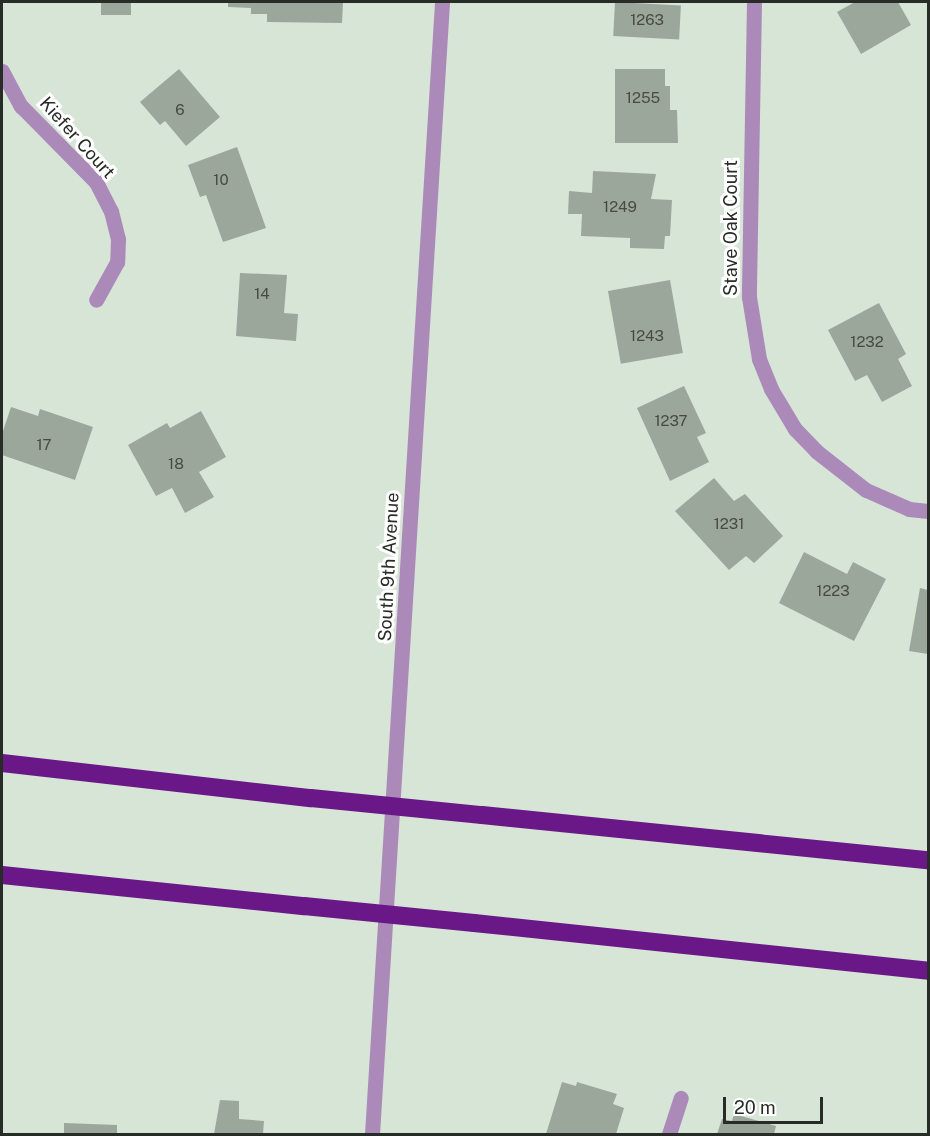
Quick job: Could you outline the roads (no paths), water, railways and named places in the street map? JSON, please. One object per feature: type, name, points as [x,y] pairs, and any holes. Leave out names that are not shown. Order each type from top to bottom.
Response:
[{"type":"highway","points":[[2,763],[311,798],[928,860]]},
{"type":"highway","points":[[2,875],[928,972]]},
{"type":"street","name":"South 9th Avenue","points":[[372,1134],[442,2]]},
{"type":"street","name":"Stave Oak Court","points":[[754,2],[749,297],[759,358],[771,390],[795,429],[816,451],[866,490],[909,509],[928,511]]},
{"type":"street","name":"Kiefer Court","points":[[2,71],[21,106],[96,182],[111,211],[118,239],[117,262],[96,300]]},
{"type":"street","points":[[669,1134],[681,1098]]}]
